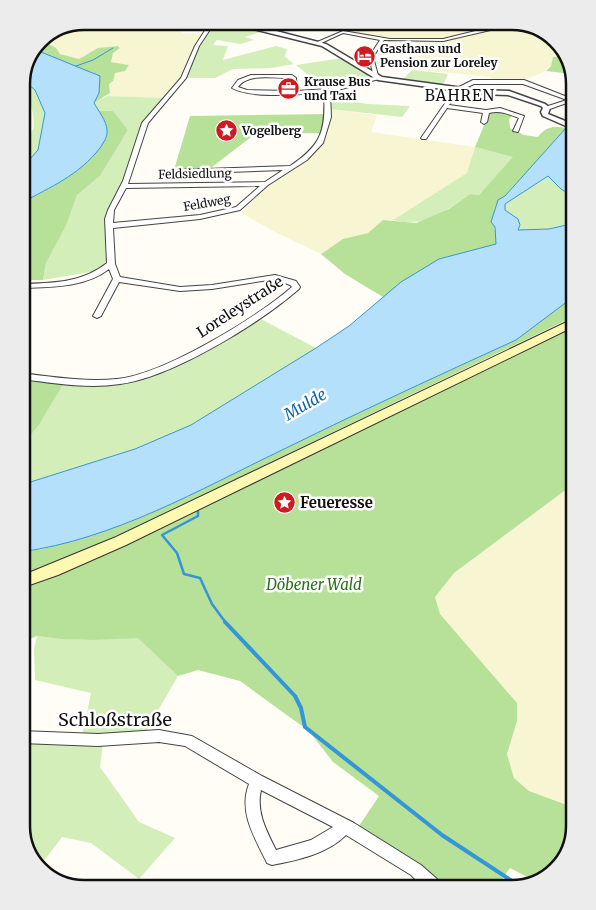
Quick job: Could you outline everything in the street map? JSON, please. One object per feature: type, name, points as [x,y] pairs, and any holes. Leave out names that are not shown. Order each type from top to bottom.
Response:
[{"type":"main road","points":[[30,579],[60,568],[121,541],[566,325]]},
{"type":"street","points":[[97,316],[117,279],[111,264],[109,226],[111,210],[124,186],[145,123],[183,78],[197,46],[208,30]]},
{"type":"street","points":[[265,30],[329,47],[377,78],[456,90],[510,93],[547,108],[566,102]]},
{"type":"street","points":[[317,43],[343,32],[383,39],[414,40],[458,38],[488,30]]},
{"type":"street","points":[[377,78],[371,57],[383,39]]},
{"type":"street","points":[[364,70],[375,70]]},
{"type":"street","points":[[295,93],[292,78],[287,76],[248,78],[237,83],[235,88],[246,92],[295,93],[327,91],[377,78]]},
{"type":"street","points":[[424,138],[456,90],[473,82],[524,82],[566,98]]},
{"type":"street","name":"Feldweg","points":[[109,226],[233,212],[266,184],[310,154],[324,135],[328,117],[327,91]]},
{"type":"street","points":[[446,106],[486,112],[498,109],[522,117],[516,130]]},
{"type":"street","points":[[547,108],[544,112],[545,115],[566,124]]},
{"type":"street","points":[[484,122],[486,112]]},
{"type":"street","name":"Feldsiedlung","points":[[175,172],[291,168]]},
{"type":"street","name":"Feldsiedlung","points":[[124,186],[266,184]]},
{"type":"street","points":[[30,285],[76,281],[100,273],[111,264]]},
{"type":"street","name":"Loreleystraße","points":[[30,377],[92,382],[131,380],[145,376],[220,338],[275,303],[296,287],[293,283],[275,277],[212,287],[180,289],[155,287],[117,279]]},
{"type":"street","name":"Schloßstraße","points":[[30,737],[98,740],[159,736],[180,738],[208,751],[257,781],[344,826],[416,870],[427,880]]},
{"type":"street","points":[[257,781],[250,800],[252,812],[272,858],[300,852],[329,841],[344,826]]},
{"type":"shaded area","points":[[182,30],[182,33],[203,34],[195,43],[178,81],[161,98],[107,96],[110,93],[109,84],[115,72],[125,71],[129,65],[111,62],[113,53],[119,48],[118,46],[98,48],[79,59],[60,54],[56,48],[48,44],[63,34],[73,31]]},
{"type":"shaded area","points":[[483,30],[456,37],[421,40],[390,38],[346,31]]},
{"type":"shaded area","points":[[492,30],[523,31],[548,43],[559,58],[544,72],[523,80],[494,79],[484,76],[405,69],[416,41],[456,39]]},
{"type":"shaded area","points":[[30,102],[34,124],[30,133]]},
{"type":"shaded area","points":[[330,109],[377,115],[371,132],[475,147],[468,173],[393,220],[383,220],[368,233],[343,239],[321,254],[241,213],[268,185],[314,153],[327,133]]},
{"type":"shaded area","points":[[566,490],[566,805],[529,791],[514,778],[507,754],[516,721],[517,703],[440,614],[435,597],[454,573]]},
{"type":"green space","points":[[209,30],[260,30],[264,31],[245,37],[254,40],[240,44],[217,40],[213,45],[228,46],[223,60],[276,46],[287,49],[285,57],[294,64],[271,68],[233,69],[215,78],[183,78],[200,41]]},
{"type":"green space","points":[[48,44],[56,48],[60,54],[79,59],[98,48],[118,46],[120,48],[113,53],[111,62],[129,65],[125,71],[115,73],[113,81],[109,84],[110,93],[94,103],[99,93],[66,63],[41,52]]},
{"type":"green space","points":[[553,57],[559,57],[565,73],[546,71],[551,66]]},
{"type":"green space","points":[[343,58],[372,77],[319,84],[296,65]]},
{"type":"green space","points":[[412,70],[448,74],[442,87],[401,81]]},
{"type":"green space","points":[[30,86],[35,90],[45,113],[38,150],[30,159],[30,133],[34,126],[30,104]]},
{"type":"green space","points":[[107,96],[166,98],[149,117],[125,186],[107,223],[108,269],[43,280],[46,263],[66,226],[77,195],[100,176],[128,130],[113,111],[98,111],[94,103]]},
{"type":"green space","points":[[329,98],[368,104],[410,106],[402,117],[330,109]]},
{"type":"green space","points":[[494,110],[513,115],[509,119],[510,128],[524,135],[538,137],[550,128],[566,128],[496,205],[494,224],[497,244],[439,259],[383,297],[345,274],[321,254],[343,239],[368,233],[383,220],[416,223],[449,209],[470,194],[479,195],[513,157],[475,147],[490,111]]},
{"type":"green space","points":[[98,111],[113,111],[128,130],[100,176],[77,195],[66,226],[46,263],[43,280],[30,280],[30,198],[59,183],[81,168],[99,148],[107,135]]},
{"type":"green space","points":[[331,114],[327,133],[255,134],[208,170],[174,170],[190,116]]},
{"type":"green space","points":[[475,147],[514,157],[479,195],[470,194],[443,212],[424,220],[404,222],[393,220],[467,173]]},
{"type":"green space","points":[[549,176],[566,192],[566,225],[549,229],[518,230],[520,225],[505,210],[505,204]]},
{"type":"green space","points":[[566,302],[566,320],[150,520],[81,552],[30,572],[30,551],[43,549],[218,481],[358,412],[516,340]]},
{"type":"green space","points":[[257,317],[316,348],[191,425],[135,449],[30,482],[30,436],[39,425],[64,383],[107,386],[149,378]]},
{"type":"green space","name":"Döbener Wald","points":[[566,328],[566,490],[454,573],[435,597],[440,614],[517,703],[517,721],[507,754],[514,778],[529,791],[566,805],[566,833],[559,853],[545,869],[528,877],[510,868],[501,880],[439,880],[424,867],[359,826],[379,796],[333,762],[309,731],[240,681],[198,670],[178,676],[138,638],[94,640],[37,636],[30,639],[30,583]]},
{"type":"green space","points":[[30,377],[64,383],[39,425],[30,436]]},
{"type":"green space","points":[[37,636],[88,640],[138,637],[178,676],[144,735],[103,742],[100,767],[139,822],[175,838],[139,879],[91,843],[62,837],[43,861],[34,847],[30,833],[30,739],[82,736],[91,693],[35,680],[34,649]]},
{"type":"water","points":[[41,52],[100,76],[99,93],[94,103],[104,120],[107,133],[100,148],[83,166],[64,180],[30,198],[30,159],[38,150],[45,113],[35,90],[30,86],[30,80],[34,63]]},
{"type":"water","name":"Mulde","points":[[566,128],[566,192],[548,176],[505,204],[505,210],[518,219],[520,225],[518,230],[549,229],[566,225],[566,302],[516,340],[123,525],[56,546],[30,550],[30,482],[135,449],[191,425],[349,326],[401,282],[439,259],[496,244],[495,227],[491,222],[498,200],[505,196]]},
{"type":"waterway","points":[[76,66],[93,60],[113,48]]},
{"type":"waterway","points":[[198,511],[198,516],[162,535],[177,553],[184,574],[200,578],[212,604],[226,623]]},
{"type":"waterway","points":[[225,622],[295,696],[301,708],[305,727],[442,835],[510,880]]},
{"type":"place","name":"Gasthaus und Pension zur Loreley","points":[[364,56]]},
{"type":"place","name":"Krause Bus und Taxi","points":[[288,89]]},
{"type":"place","name":"Vogelberg","points":[[226,131]]},
{"type":"place","name":"Feueresse","points":[[284,503]]},
{"type":"district","name":"BAHREN","points":[[460,96]]}]
